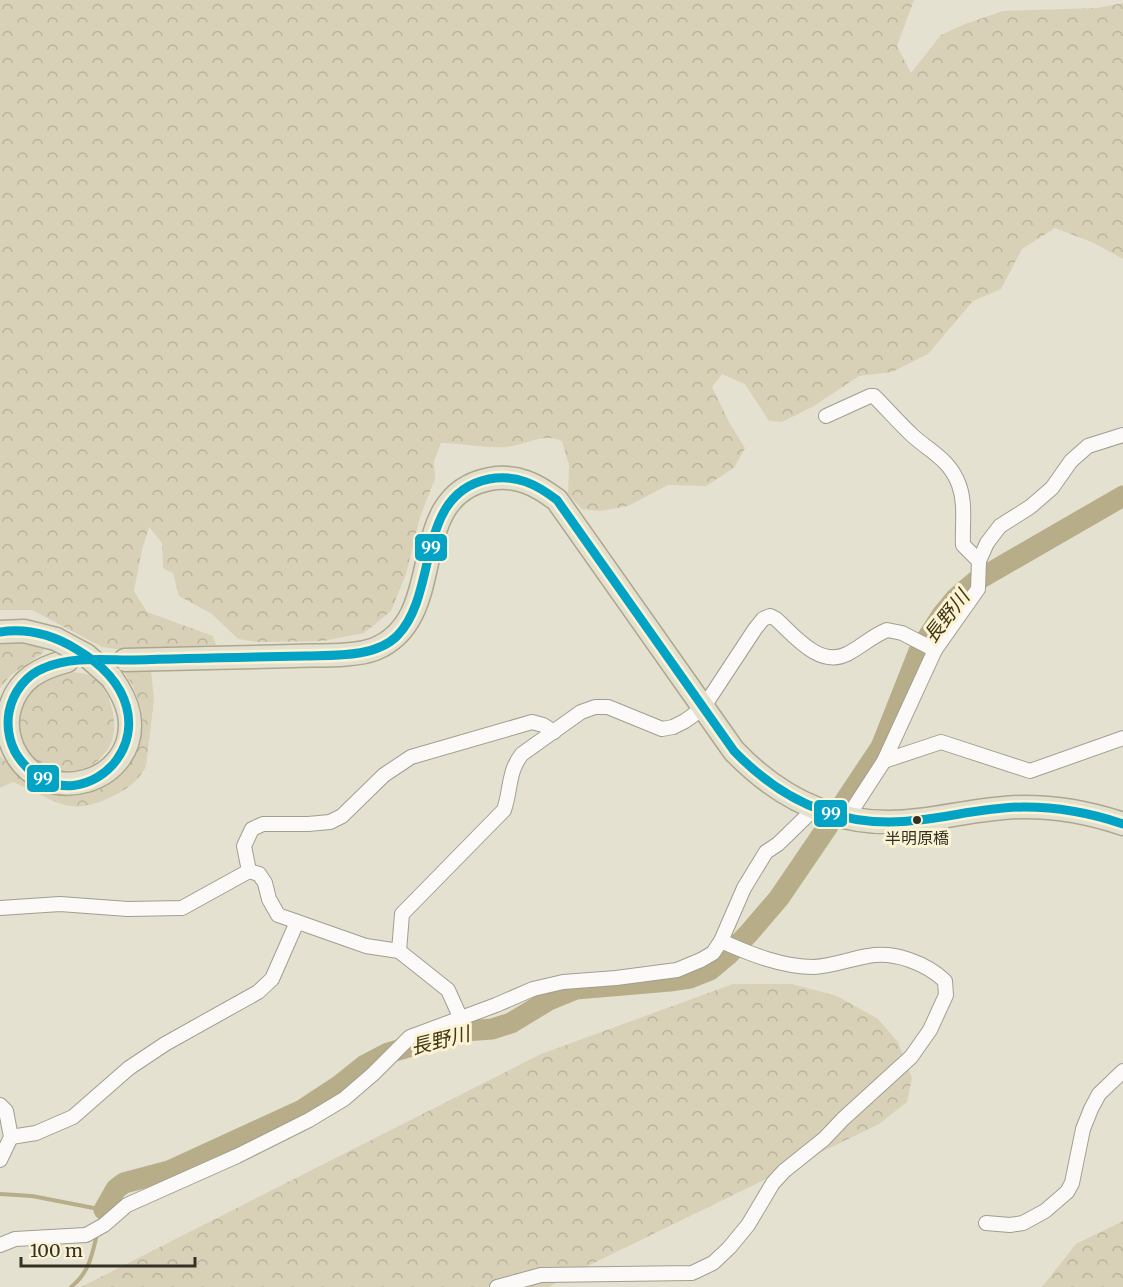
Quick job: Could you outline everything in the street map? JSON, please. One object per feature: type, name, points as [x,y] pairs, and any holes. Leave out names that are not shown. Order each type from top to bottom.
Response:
[{"type":"highway","points":[[0,632],[24,631],[56,639],[118,668],[338,655],[373,650],[394,639],[410,621],[419,598],[438,522],[446,507],[463,491],[479,481],[499,477],[517,478],[539,487],[557,500],[734,751],[748,766],[780,791],[814,809],[847,818],[877,822],[897,823],[995,810],[1048,808],[1075,811],[1123,824]]},
{"type":"highway","points":[[67,661],[48,666],[28,678],[14,697],[9,712],[9,736],[14,751],[29,769],[49,781],[65,784],[88,781],[102,775],[119,758],[126,744],[130,721],[118,668]]},
{"type":"street","points":[[826,416],[874,396],[915,438],[939,455],[951,467],[960,487],[964,511],[963,545],[980,564]]},
{"type":"street","points":[[847,818],[884,761],[935,650],[978,588],[980,564],[987,543],[1000,526],[1030,507],[1053,488],[1071,461],[1088,446],[1123,435]]},
{"type":"street","points":[[399,951],[402,914],[504,810],[514,764],[522,754],[581,712],[595,707],[608,707],[662,729],[673,727],[703,708],[755,628],[763,619],[770,616],[808,649],[820,655],[833,657],[845,655],[887,630],[902,633],[935,650]]},
{"type":"street","points":[[249,871],[244,846],[252,829],[263,824],[330,822],[342,816],[384,775],[411,757],[532,722],[543,725],[554,732]]},
{"type":"street","points":[[884,761],[940,742],[1030,771],[1123,738]]},
{"type":"street","points":[[0,1245],[15,1239],[86,1235],[104,1225],[127,1205],[237,1156],[309,1120],[344,1099],[410,1037],[533,989],[563,982],[677,970],[713,953],[721,941],[744,888],[766,852],[814,809]]},
{"type":"street","points":[[0,908],[60,904],[128,909],[182,908],[249,871],[258,874],[265,883],[269,899],[278,915],[366,946],[399,951],[448,990],[461,1019]]},
{"type":"street","points":[[11,1137],[36,1133],[73,1117],[129,1068],[165,1044],[258,992],[272,979],[297,922]]},
{"type":"street","points":[[497,1287],[540,1275],[692,1273],[713,1263],[748,1225],[773,1184],[784,1171],[824,1139],[911,1057],[930,1030],[946,995],[945,981],[938,975],[895,956],[884,954],[867,956],[832,965],[813,967],[778,962],[721,941]]},
{"type":"street","points":[[986,1223],[1010,1225],[1023,1222],[1045,1211],[1067,1192],[1072,1183],[1083,1129],[1091,1109],[1099,1094],[1123,1071]]},
{"type":"street","points":[[0,1105],[6,1110],[11,1137],[0,1160]]},
{"type":"green space","points":[[0,0],[914,0],[897,46],[911,73],[941,35],[1003,11],[1097,8],[1123,3],[1123,259],[1094,243],[1055,228],[1022,249],[1001,289],[973,301],[928,354],[892,372],[859,376],[814,406],[782,422],[769,421],[745,384],[722,374],[712,387],[745,448],[734,468],[706,486],[668,485],[628,506],[600,511],[582,509],[568,494],[569,465],[562,441],[545,438],[508,447],[441,443],[434,461],[435,479],[420,517],[406,574],[391,611],[364,633],[323,641],[258,642],[238,639],[212,614],[179,596],[173,573],[163,568],[162,543],[149,527],[134,591],[147,612],[213,636],[216,645],[117,649],[102,647],[32,610],[0,610]]},
{"type":"green space","points":[[15,643],[43,647],[44,652],[11,675],[0,688],[0,645]]},
{"type":"green space","points":[[123,671],[151,671],[154,699],[146,766],[134,782],[121,792],[86,806],[53,801],[13,782],[0,788],[0,756],[24,779],[46,791],[68,794],[125,768],[136,752],[143,726],[142,711],[133,686]]},
{"type":"green space","points":[[60,672],[84,674],[96,679],[106,692],[114,718],[111,743],[99,759],[84,768],[67,771],[50,768],[36,759],[25,746],[20,728],[22,707],[31,688],[40,680]]},
{"type":"green space","points":[[733,984],[792,984],[837,996],[878,1019],[898,1042],[912,1078],[907,1102],[879,1124],[567,1276],[549,1287],[81,1287],[541,1054]]},
{"type":"green space","points":[[1123,1221],[1123,1287],[1042,1287],[1076,1244]]},
{"type":"waterway","name":"長野川","points":[[843,804],[881,747],[919,651],[956,598],[976,581],[1123,496]]},
{"type":"waterway","name":"長野川","points":[[104,1210],[116,1189],[124,1183],[169,1171],[302,1110],[365,1065],[388,1053],[464,1031],[492,1029],[511,1023],[549,1000],[576,989],[670,981],[690,978],[710,970],[728,955],[779,898],[828,826]]},
{"type":"waterway","points":[[0,1194],[32,1196],[104,1210],[100,1223]]},
{"type":"waterway","name":"長野川","points":[[71,1287],[86,1270],[97,1234]]},
{"type":"transit line","name":"99","points":[[0,632],[20,631],[40,634],[76,649],[110,677],[126,707],[128,735],[117,760],[98,777],[73,785],[47,781],[22,762],[12,745],[8,725],[11,705],[21,685],[37,671],[54,664],[77,660],[88,660],[100,659],[134,660],[328,656],[366,652],[377,648],[397,636],[410,617],[419,595],[438,524],[449,504],[465,488],[489,479],[517,479],[541,489],[557,500],[734,751],[774,786],[795,799],[841,817],[866,821],[919,820],[985,810],[1024,807],[1074,811],[1123,824]]},
{"type":"place","name":"半明原橋","points":[[917,820]]}]
